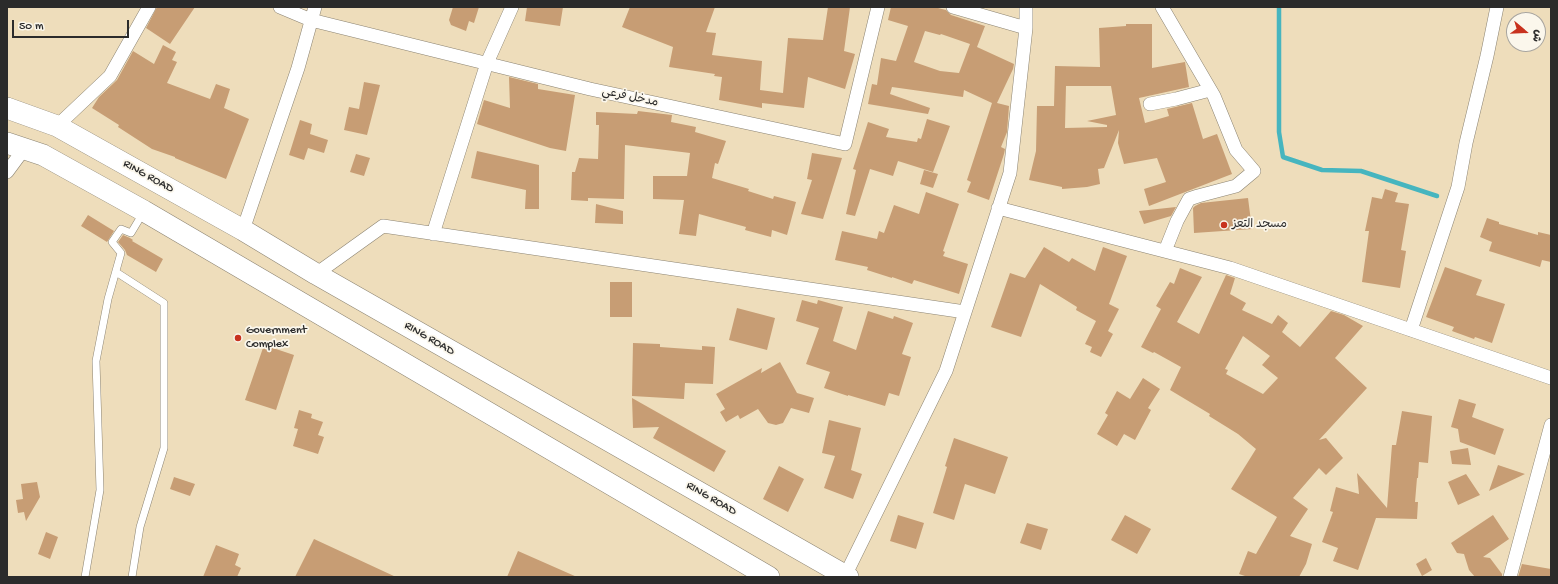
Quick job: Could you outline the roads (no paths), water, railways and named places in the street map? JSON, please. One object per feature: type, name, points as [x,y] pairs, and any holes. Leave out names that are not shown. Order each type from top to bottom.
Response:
[{"type":"main road","name":"RING ROAD","points":[[7,108],[57,126],[243,230],[316,274],[847,576]]},
{"type":"main road","points":[[15,146],[43,155],[144,211],[768,577]]},
{"type":"main road","points":[[144,211],[160,184]]},
{"type":"street","points":[[57,126],[110,76],[149,7]]},
{"type":"street","name":"مدخل فرعي","points":[[280,7],[313,13],[487,63],[590,89],[845,144],[878,7]]},
{"type":"street","points":[[433,234],[487,63],[512,7]]},
{"type":"street","points":[[953,7],[1026,28]]},
{"type":"street","points":[[847,576],[946,371],[1010,173],[1026,28],[1026,7]]},
{"type":"street","points":[[1162,7],[1210,90],[1236,150],[1254,171],[1236,186],[1189,199],[1177,221],[1165,251]]},
{"type":"street","points":[[1411,330],[1458,187],[1466,143],[1497,7]]},
{"type":"street","points":[[243,230],[298,68],[313,13]]},
{"type":"street","points":[[1150,104],[1210,90]]},
{"type":"street","points":[[7,172],[15,146]]},
{"type":"street","points":[[998,208],[1230,268],[1551,378]]},
{"type":"street","points":[[316,274],[383,226],[965,312]]},
{"type":"street","points":[[1510,577],[1551,425]]},
{"type":"lane","points":[[85,577],[100,490],[96,361],[108,299],[121,253],[112,242],[121,229],[131,233],[144,211]]},
{"type":"lane","points":[[116,272],[164,303],[164,448],[140,527],[132,577]]},
{"type":"waterway","points":[[1279,7],[1279,132],[1283,157],[1322,170],[1361,171],[1437,196]]},
{"type":"place","name":"مسجد التعز","points":[[1224,225]]},
{"type":"place","name":"Government Complex","points":[[238,338]]}]
